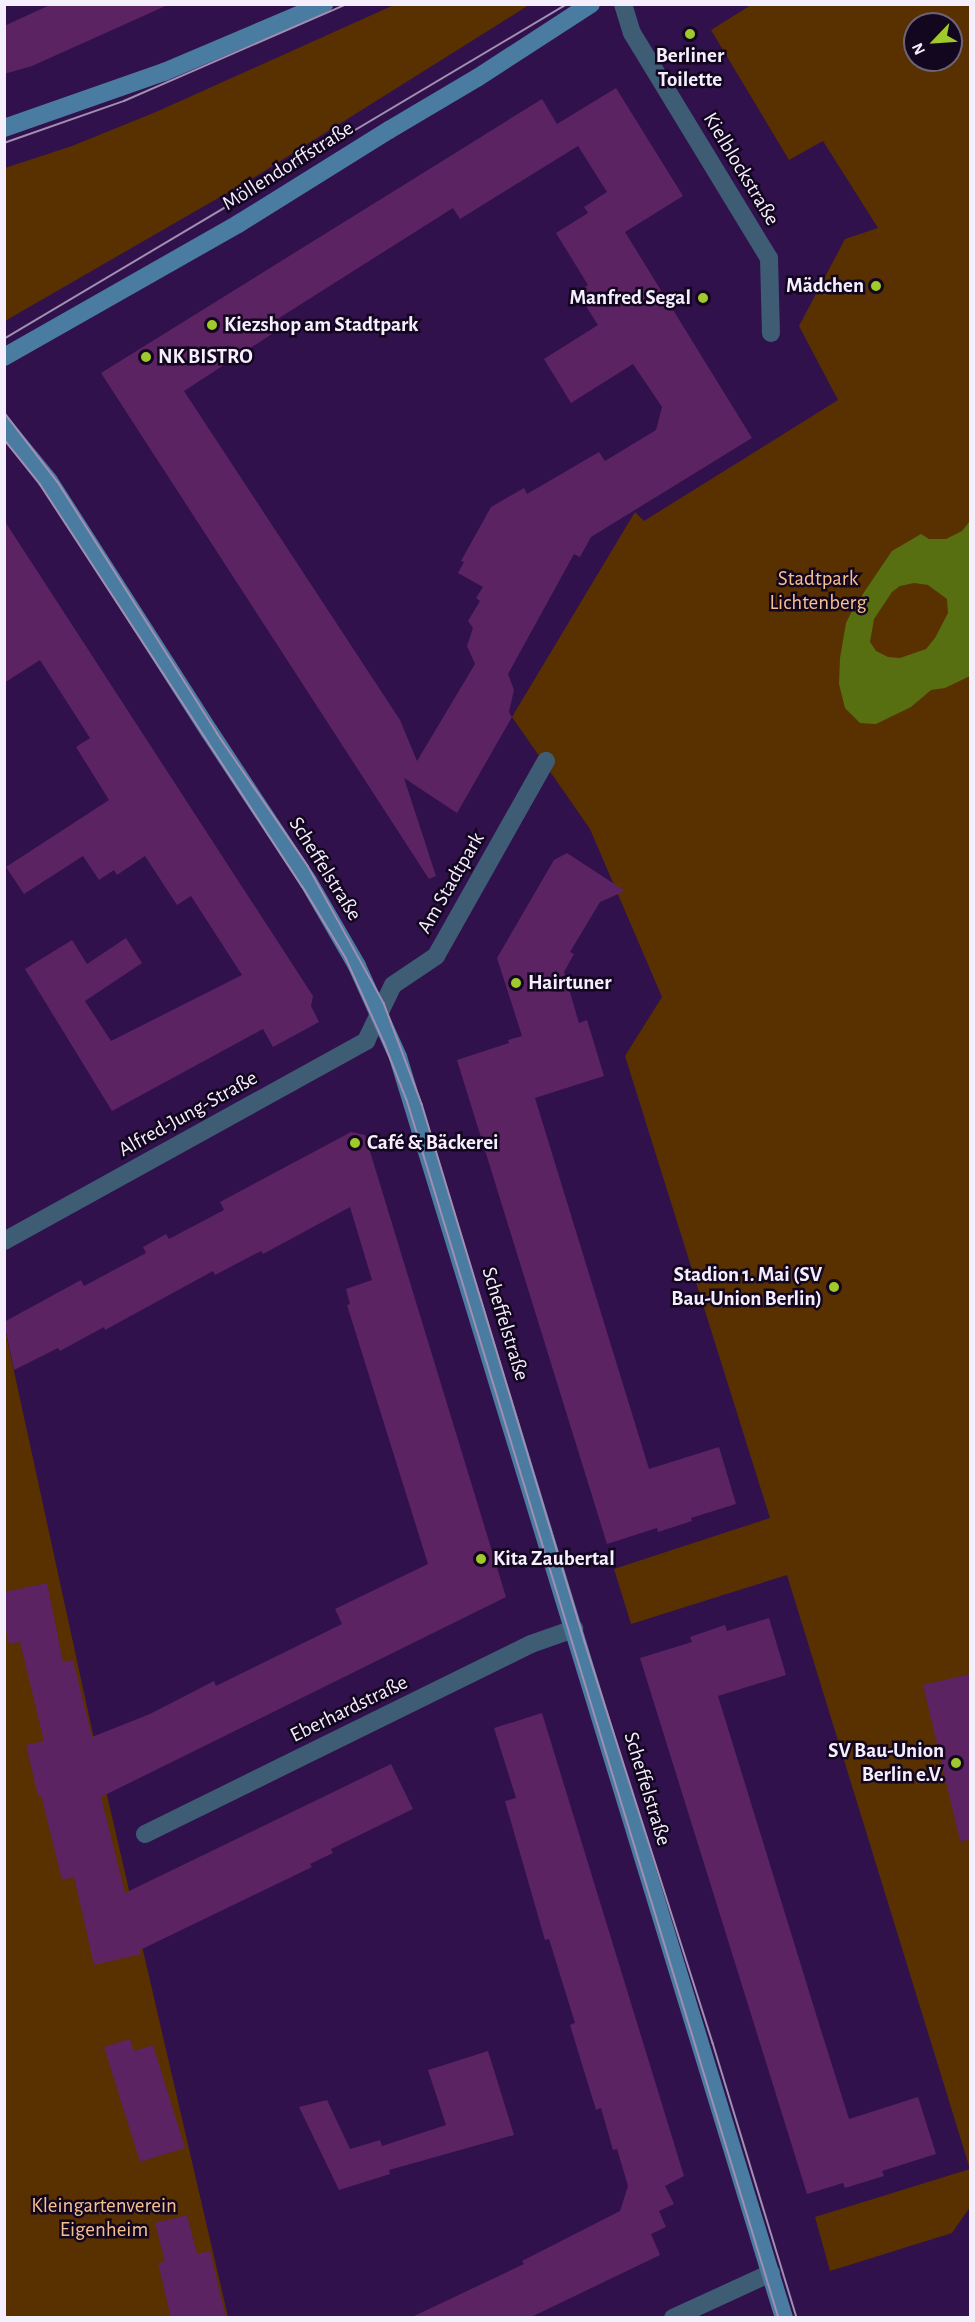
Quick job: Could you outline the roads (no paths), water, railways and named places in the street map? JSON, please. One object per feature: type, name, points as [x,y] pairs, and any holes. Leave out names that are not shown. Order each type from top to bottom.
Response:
[{"type":"street","points":[[4,128],[164,72],[324,4]]},
{"type":"street","name":"Möllendorffstraße","points":[[4,357],[238,224],[388,130],[477,78],[591,4]]},
{"type":"street","name":"Kielblockstraße","points":[[623,4],[632,33],[769,258],[771,333]]},
{"type":"street","name":"Scheffelstraße","points":[[4,426],[49,481],[208,731],[308,881],[351,954],[379,1013],[413,1101],[784,2318]]},
{"type":"street","name":"Am Stadtpark","points":[[379,1013],[393,986],[436,956],[546,761]]},
{"type":"street","name":"Alfred-Jung-Straße","points":[[4,1241],[366,1041],[379,1013]]},
{"type":"street","name":"Eberhardstraße","points":[[145,1834],[531,1644],[574,1629]]},
{"type":"street","points":[[673,2318],[717,2295],[771,2273]]},
{"type":"tram line","points":[[4,143],[124,101],[347,4]]},
{"type":"tram line","points":[[4,339],[567,4]]},
{"type":"tram line","points":[[4,412],[58,482],[217,733],[308,866],[384,1003],[422,1104],[585,1642],[713,2043],[797,2318]]},
{"type":"tram line","points":[[4,439],[40,484],[303,887],[346,958],[384,1042],[407,1100],[779,2318]]},
{"type":"place","name":"Berliner Toilette","points":[[690,34]]},
{"type":"place","name":"Mädchen","points":[[876,286]]},
{"type":"place","name":"Manfred Segal","points":[[703,298]]},
{"type":"place","name":"Kiezshop am Stadtpark","points":[[212,325]]},
{"type":"place","name":"NK BISTRO","points":[[146,357]]},
{"type":"place","name":"Hairtuner","points":[[516,983]]},
{"type":"place","name":"Café & Bäckerei","points":[[355,1143]]},
{"type":"place","name":"Stadion 1. Mai (SV Bau-Union Berlin)","points":[[834,1287]]},
{"type":"place","name":"Kita Zaubertal","points":[[481,1559]]},
{"type":"place","name":"SV Bau-Union Berlin e.V.","points":[[956,1763]]},
{"type":"park label","name":"Stadtpark Lichtenberg","points":[[818,591]]},
{"type":"park label","name":"Kleingartenverein Eigenheim","points":[[104,2218]]}]
